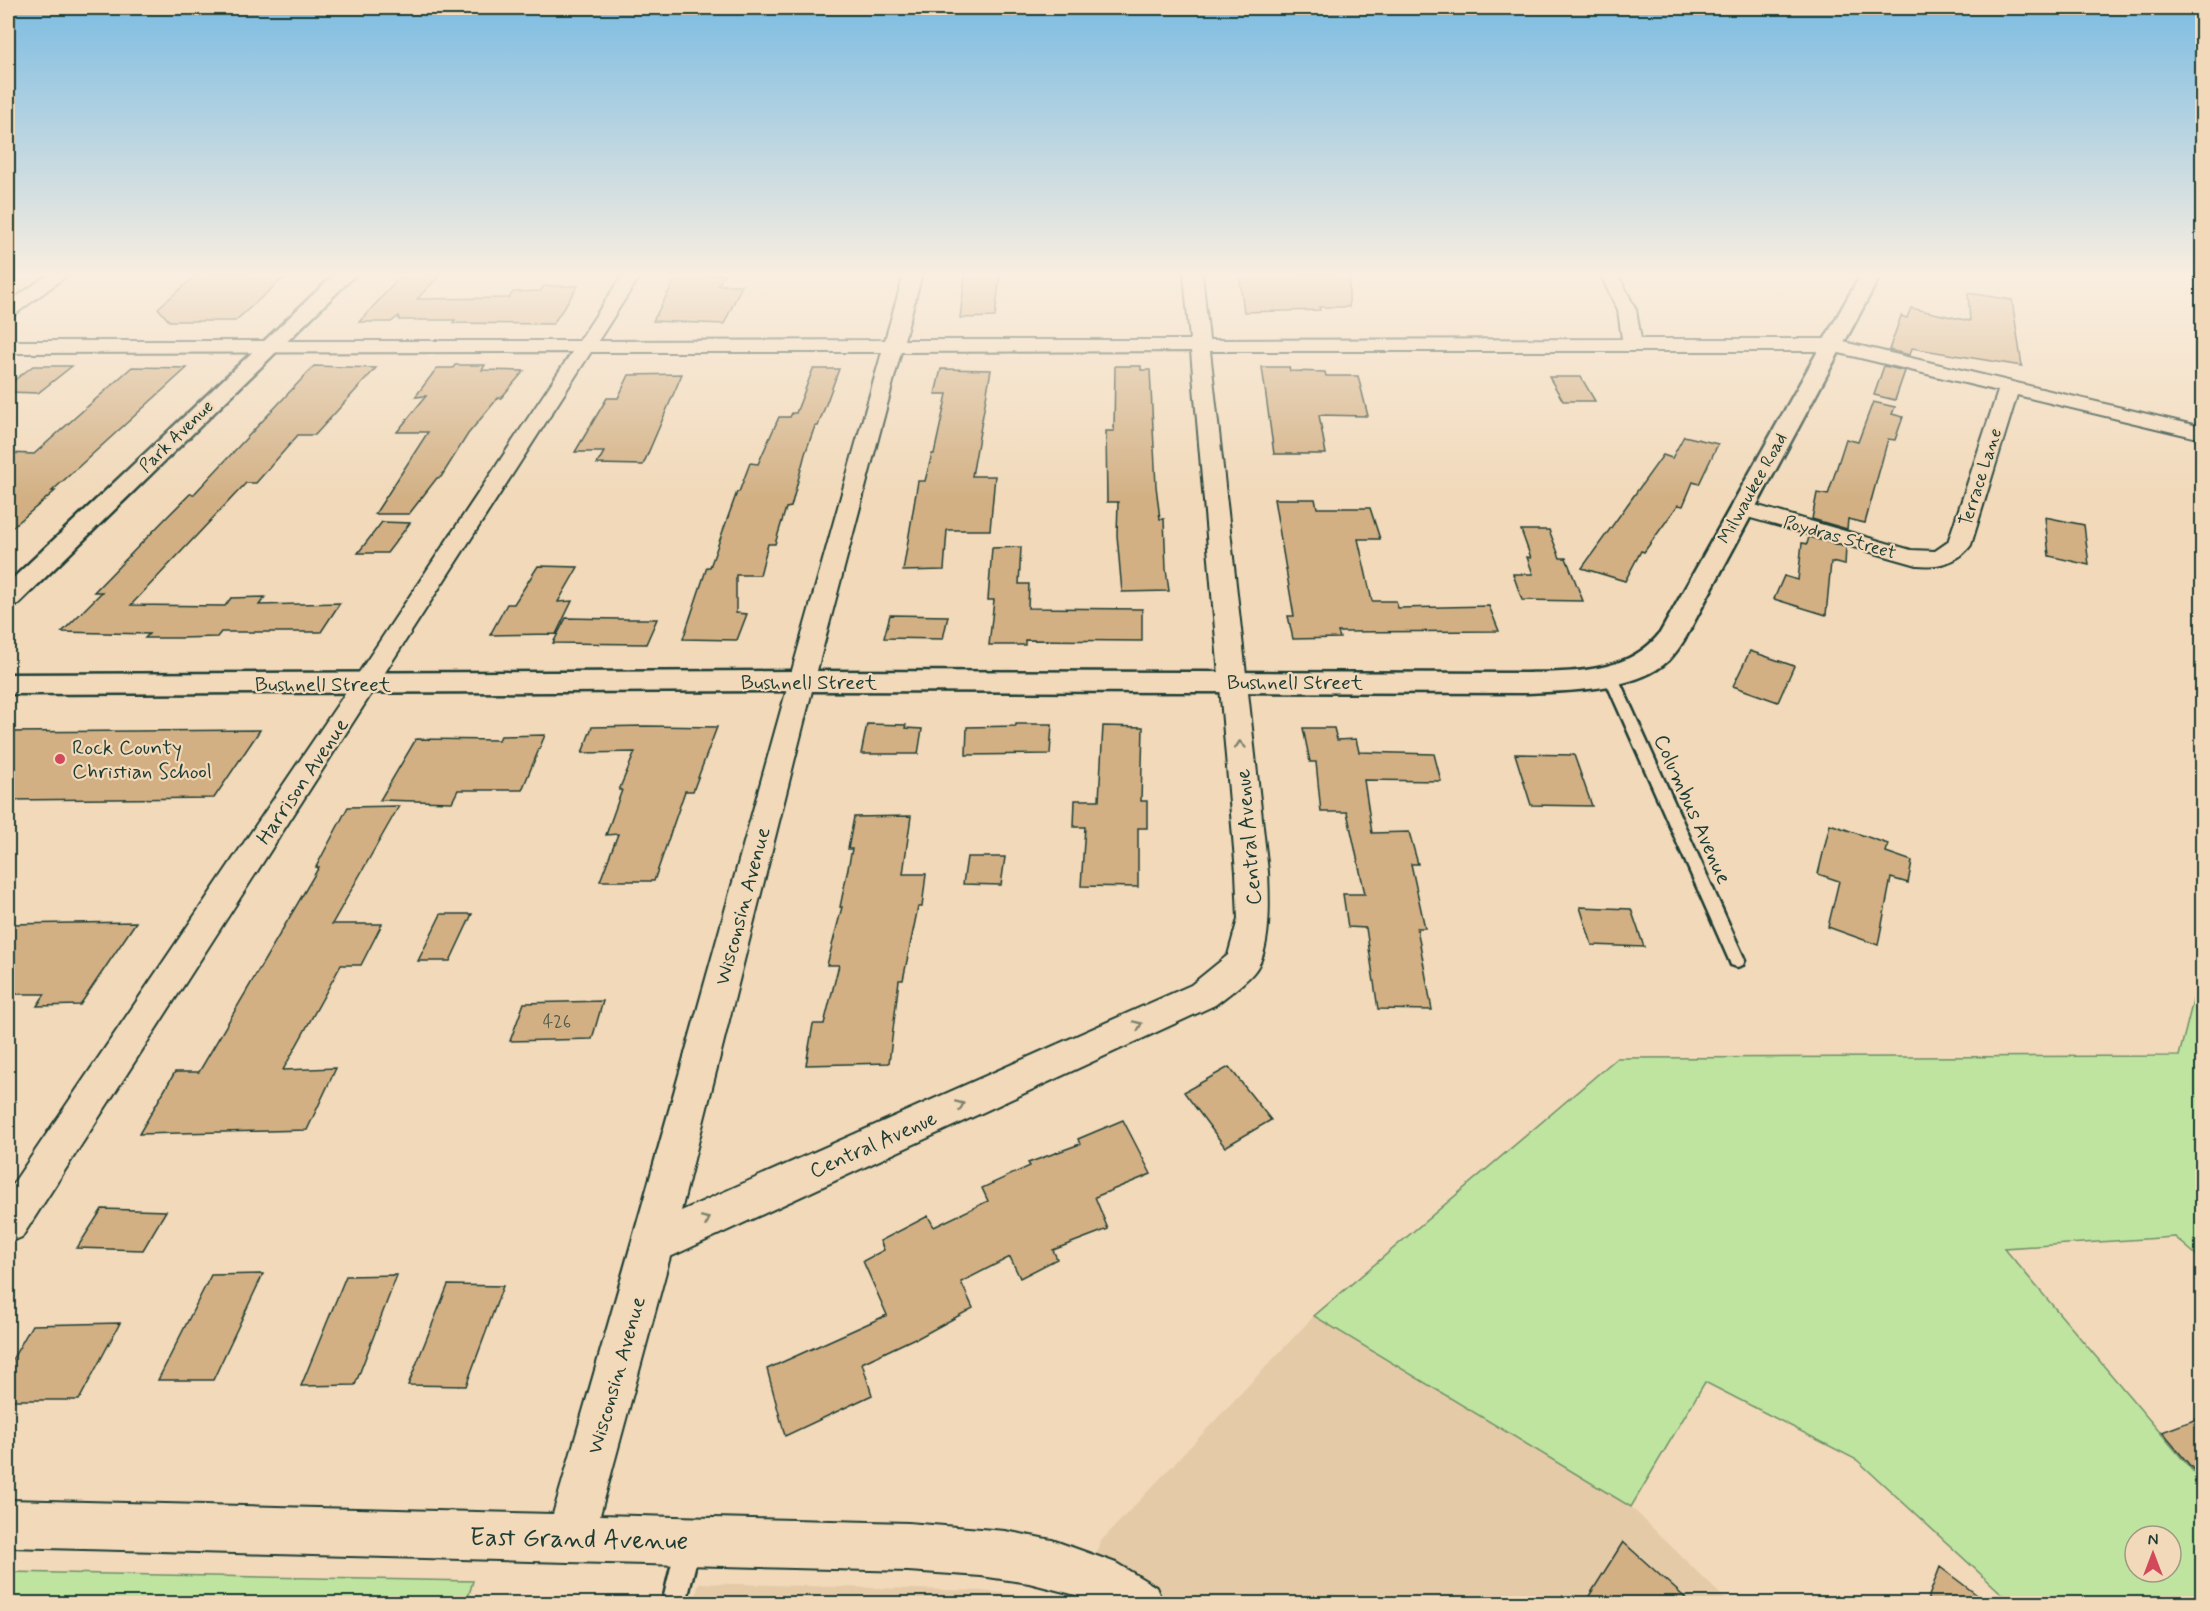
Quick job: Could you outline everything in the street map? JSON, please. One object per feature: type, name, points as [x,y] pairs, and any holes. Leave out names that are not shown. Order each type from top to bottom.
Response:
[{"type":"street","name":"Park Avenue","points":[[8,598],[266,349]]},
{"type":"street","name":"Harrison Avenue","points":[[8,1224],[584,349]]},
{"type":"street","name":"Wisconsin Avenue","points":[[570,1537],[653,1244],[801,681],[893,349]]},
{"type":"street","name":"Central Avenue","points":[[653,1244],[1203,995],[1243,962],[1254,918],[1235,682],[1202,349]]},
{"type":"street","name":"Milwaukee Road","points":[[1610,675],[1631,669],[1656,657],[1672,637],[1829,349]]},
{"type":"street","points":[[1849,349],[2202,433]]},
{"type":"street","name":"Terrace Lane","points":[[1940,558],[1949,555],[1959,544],[2009,387]]},
{"type":"street","name":"Poydras Street","points":[[1741,508],[1909,557],[1940,558]]},
{"type":"street","name":"Bushnell Street","points":[[8,684],[801,681],[1526,683],[1610,675]]},
{"type":"street","name":"East Grand Avenue","points":[[8,1524],[570,1537],[908,1547],[1001,1553],[1041,1560],[1101,1581],[1139,1604]]},
{"type":"lane","name":"Columbus Avenue","points":[[1610,675],[1737,960]]},
{"type":"lane","points":[[674,1604],[689,1541]]},
{"type":"shaded area","points":[[1314,1316],[1631,1507],[1729,1603],[1078,1604],[1101,1541]]},
{"type":"shaded area","points":[[699,1583],[980,1591],[1019,1595],[1049,1603],[694,1603]]},
{"type":"green space","points":[[2202,965],[2202,1260],[2175,1237],[2004,1248],[2202,1482],[2202,1603],[2012,1603],[1857,1460],[1705,1382],[1631,1507],[1314,1316],[1617,1058],[2179,1056]]},
{"type":"green space","points":[[8,1572],[473,1581],[466,1604],[8,1604]]},
{"type":"building","points":[[1889,349],[1912,349],[1910,355]]},
{"type":"building","points":[[1919,349],[2019,349],[2022,366]]},
{"type":"building","points":[[455,365],[485,365],[482,370],[524,371],[468,434],[441,477],[437,478],[409,514],[375,514],[428,432],[397,432],[426,396],[415,397],[437,368],[453,368]]},
{"type":"building","points":[[33,366],[72,366],[38,393],[8,392],[8,385]]},
{"type":"building","points":[[314,366],[376,368],[315,435],[298,435],[256,483],[246,483],[131,605],[225,606],[231,598],[265,597],[259,605],[340,603],[321,632],[221,632],[217,637],[145,638],[149,634],[62,632],[102,592],[94,592],[190,494],[194,494]]},
{"type":"building","points":[[1115,366],[1141,366],[1141,370],[1150,370],[1156,486],[1160,519],[1164,519],[1169,591],[1122,592],[1117,535],[1118,502],[1107,502],[1106,431],[1114,431]]},
{"type":"building","points":[[1884,366],[1905,371],[1895,400],[1874,395]]},
{"type":"building","points":[[132,367],[187,368],[52,491],[55,491],[8,531],[8,453],[34,454]]},
{"type":"building","points":[[1262,367],[1289,367],[1290,371],[1325,372],[1326,376],[1358,376],[1368,416],[1319,415],[1326,454],[1274,454]]},
{"type":"building","points":[[813,369],[839,369],[805,454],[791,507],[786,508],[775,544],[768,544],[760,575],[736,575],[736,613],[747,614],[737,640],[683,639],[707,567],[710,567],[750,463],[758,464],[779,417],[790,417],[792,413],[796,413]]},
{"type":"building","points":[[941,369],[991,370],[972,476],[995,476],[990,530],[947,530],[944,570],[903,571],[918,481],[925,481],[932,454],[934,454],[947,394],[935,394]]},
{"type":"building","points":[[682,374],[643,465],[597,464],[604,452],[575,452],[607,398],[618,398],[629,375]]},
{"type":"building","points":[[1549,377],[1581,377],[1595,401],[1563,401]]},
{"type":"building","points":[[1873,402],[1895,407],[1892,414],[1903,417],[1895,440],[1888,439],[1865,523],[1848,519],[1847,529],[1812,519],[1817,493],[1828,495],[1846,439],[1858,442]]},
{"type":"building","points":[[1684,436],[1718,444],[1699,484],[1693,482],[1683,506],[1678,505],[1644,552],[1641,551],[1625,581],[1582,568],[1663,455],[1672,458]]},
{"type":"building","points":[[1274,499],[1315,499],[1317,508],[1370,508],[1380,539],[1358,539],[1372,601],[1396,601],[1398,608],[1489,606],[1499,631],[1338,632],[1340,638],[1293,639],[1288,616],[1294,616]]},
{"type":"building","points":[[2045,517],[2084,525],[2089,565],[2049,556]]},
{"type":"building","points":[[382,522],[410,523],[387,553],[358,553]]},
{"type":"building","points":[[1521,530],[1549,530],[1560,558],[1566,558],[1583,601],[1522,600],[1513,574],[1533,574],[1527,557],[1531,558]]},
{"type":"building","points":[[1809,537],[1846,547],[1845,565],[1831,562],[1826,615],[1774,599],[1784,576],[1798,580],[1802,543],[1807,544]]},
{"type":"building","points":[[1021,547],[1019,584],[1029,584],[1028,608],[1142,609],[1142,641],[1025,640],[1025,645],[989,645],[994,600],[988,600],[992,548]]},
{"type":"building","points":[[538,566],[578,567],[558,602],[572,601],[556,634],[490,635],[507,604],[514,604]]},
{"type":"building","points":[[890,615],[948,616],[943,639],[884,638]]},
{"type":"building","points":[[566,618],[657,619],[646,644],[553,643]]},
{"type":"building","points":[[1750,651],[1794,666],[1778,702],[1733,686]]},
{"type":"building","points":[[867,724],[906,725],[905,728],[922,729],[918,754],[861,754]]},
{"type":"building","points":[[1016,724],[1052,724],[1050,754],[966,755],[967,727],[1016,726]]},
{"type":"building","points":[[1103,726],[1143,727],[1141,801],[1147,801],[1147,828],[1138,828],[1138,887],[1081,886],[1085,827],[1074,827],[1075,800],[1099,800]]},
{"type":"building","points":[[592,727],[717,727],[693,791],[685,791],[654,881],[600,881],[618,834],[606,835],[622,790],[619,790],[635,752],[582,753]]},
{"type":"building","points":[[1303,728],[1334,728],[1337,740],[1356,739],[1359,752],[1434,754],[1441,781],[1364,780],[1372,833],[1409,832],[1418,864],[1411,864],[1425,928],[1417,928],[1432,1010],[1378,1009],[1366,928],[1348,927],[1343,894],[1365,894],[1347,812],[1321,812],[1316,762],[1310,762]]},
{"type":"building","points":[[260,730],[214,798],[8,800],[8,732]]},
{"type":"building","points":[[545,735],[522,790],[458,790],[452,802],[380,800],[416,739],[499,740],[501,736]]},
{"type":"building","points":[[1515,754],[1574,755],[1592,806],[1531,805]]},
{"type":"building","points":[[399,806],[332,924],[382,924],[361,965],[341,965],[283,1070],[336,1068],[307,1130],[139,1134],[175,1072],[199,1072],[319,867],[316,867],[348,807]]},
{"type":"building","points":[[911,816],[903,874],[926,874],[922,907],[918,907],[903,980],[899,980],[889,1063],[806,1065],[813,1024],[824,1024],[839,965],[827,965],[842,907],[840,907],[852,849],[848,849],[854,817]]},
{"type":"building","points":[[1830,824],[1888,844],[1886,852],[1912,861],[1908,883],[1891,878],[1878,945],[1828,927],[1839,881],[1818,874]]},
{"type":"building","points":[[967,857],[1005,857],[1001,885],[963,884]]},
{"type":"building","points":[[1580,907],[1631,909],[1644,947],[1592,945]]},
{"type":"building","points":[[441,914],[472,914],[450,961],[418,961]]},
{"type":"building","points":[[136,922],[80,1005],[37,1006],[45,994],[8,994],[8,924]]},
{"type":"building","points":[[603,1001],[592,1039],[510,1041],[524,1003]]},
{"type":"building","points":[[1229,1067],[1271,1120],[1225,1147],[1184,1092]]},
{"type":"building","points":[[1123,1120],[1151,1174],[1095,1197],[1108,1229],[1053,1250],[1057,1259],[1020,1278],[1010,1257],[961,1282],[973,1308],[916,1339],[862,1363],[872,1395],[785,1436],[767,1369],[887,1315],[863,1261],[884,1250],[880,1241],[928,1216],[934,1227],[988,1201],[982,1188],[1030,1166],[1028,1163],[1080,1144],[1078,1139]]},
{"type":"building","points":[[102,1209],[166,1211],[143,1250],[77,1248]]},
{"type":"building","points":[[263,1274],[213,1380],[158,1380],[211,1275]]},
{"type":"building","points":[[397,1275],[355,1385],[301,1386],[346,1276]]},
{"type":"building","points":[[448,1285],[503,1286],[466,1386],[408,1385]]},
{"type":"building","points":[[120,1323],[79,1400],[8,1400],[8,1367],[32,1325]]},
{"type":"building","points":[[2202,1417],[2202,1480],[2162,1432]]},
{"type":"building","points":[[1623,1542],[1692,1604],[1584,1604]]},
{"type":"building","points":[[1940,1567],[1989,1604],[1926,1604]]},
{"type":"place","name":"Rock County Christian School","points":[[60,759]]}]
